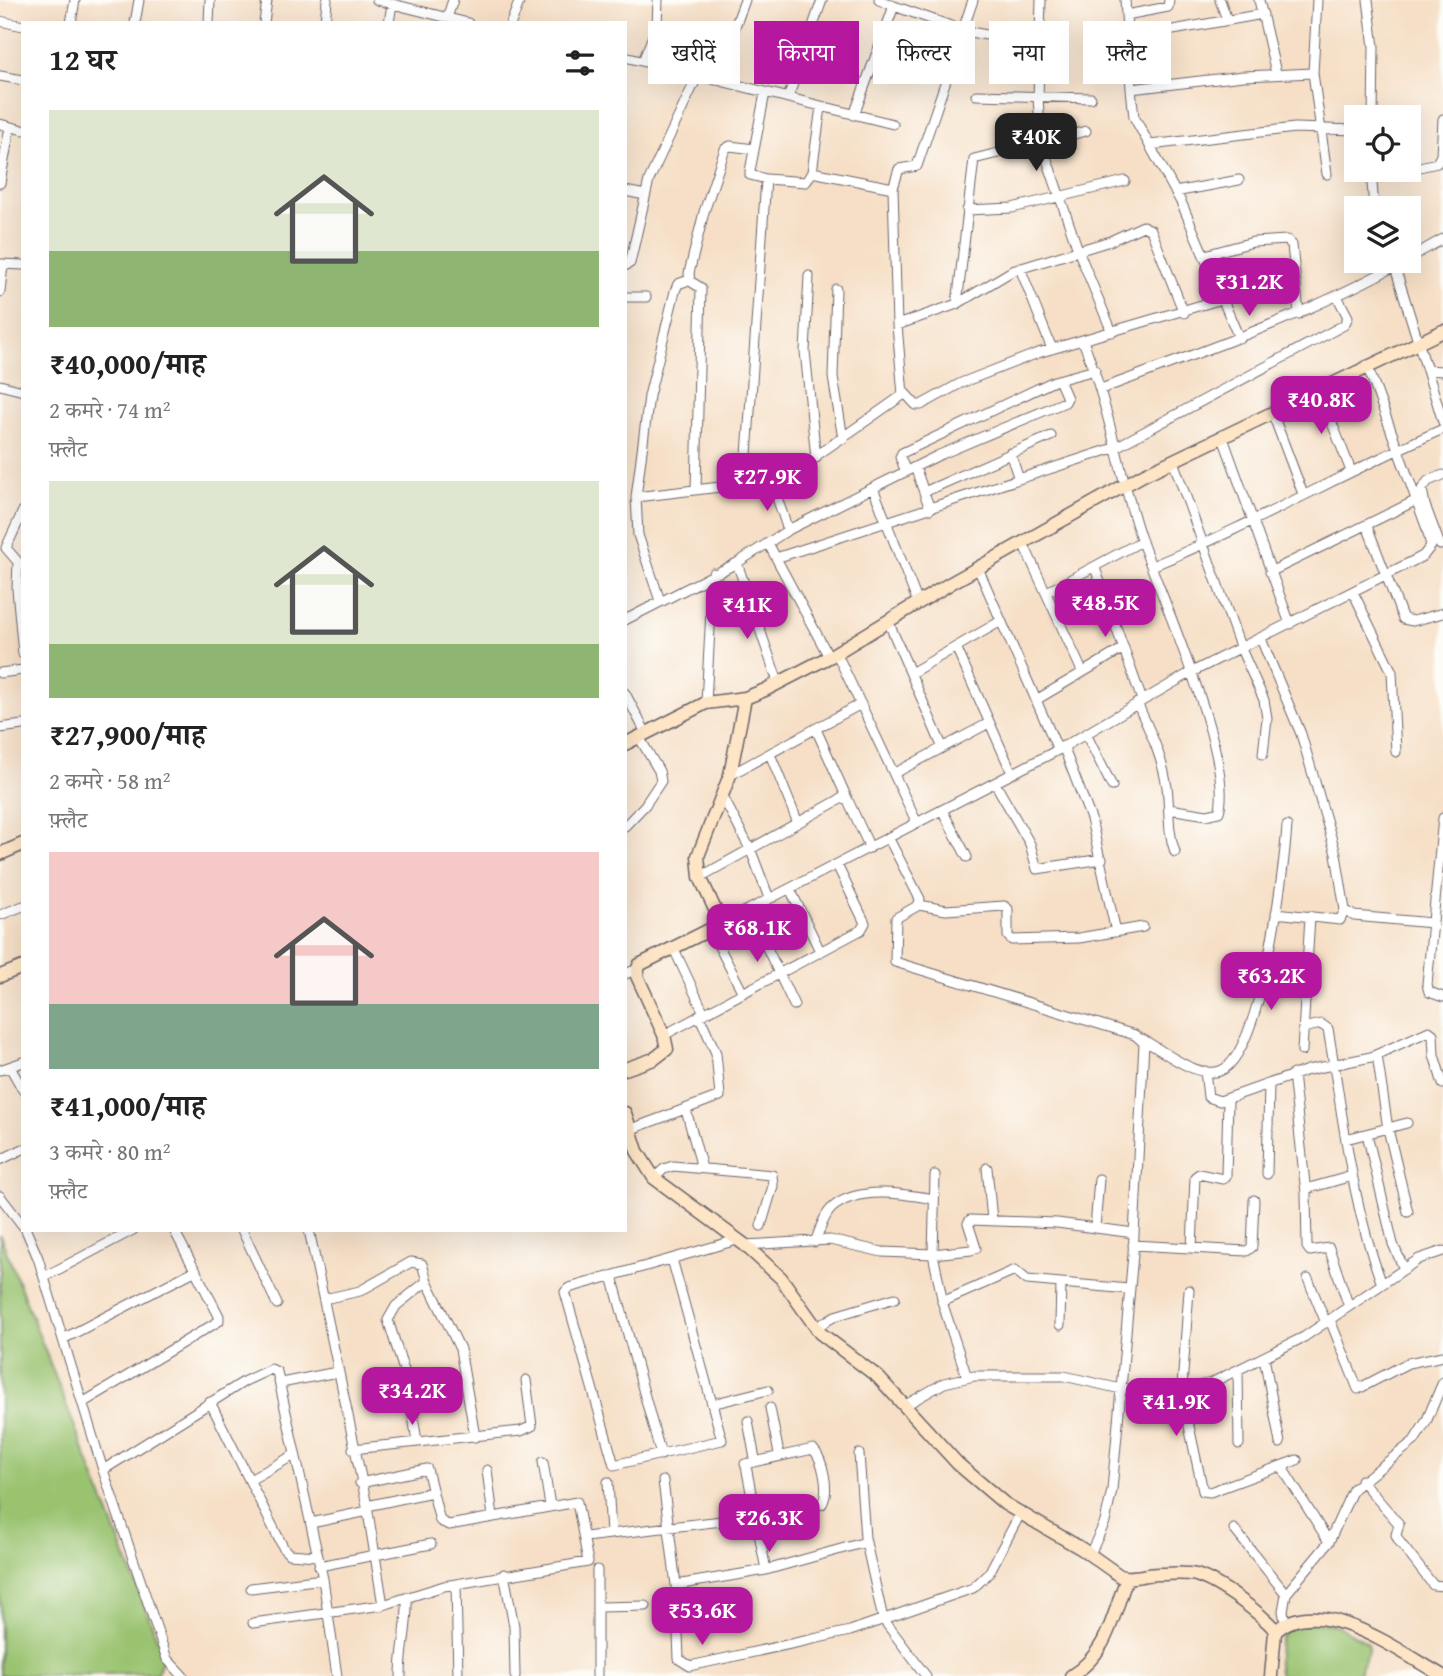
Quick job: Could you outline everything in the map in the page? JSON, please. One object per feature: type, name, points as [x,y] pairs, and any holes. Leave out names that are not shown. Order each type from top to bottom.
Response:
[{"type":"street","points":[[71,21],[75,0]]},
{"type":"street","points":[[135,21],[139,0]]},
{"type":"street","points":[[209,21],[210,0]]},
{"type":"street","points":[[264,21],[267,0]]},
{"type":"street","points":[[324,21],[327,0]]},
{"type":"street","points":[[447,18],[453,0]]},
{"type":"street","points":[[512,21],[520,0]]},
{"type":"street","points":[[643,61],[657,26],[658,0]]},
{"type":"street","points":[[737,21],[745,0]]},
{"type":"street","points":[[788,98],[822,0]]},
{"type":"street","points":[[879,0],[937,21]]},
{"type":"street","points":[[968,21],[973,0]]},
{"type":"street","points":[[1041,0],[1041,21]]},
{"type":"street","points":[[1125,0],[1127,21]]},
{"type":"street","points":[[1126,15],[1167,8],[1169,0]]},
{"type":"street","points":[[1220,0],[1227,20]]},
{"type":"street","points":[[1259,0],[1276,73]]},
{"type":"street","points":[[1317,0],[1313,73],[1327,174]]},
{"type":"street","points":[[1368,0],[1374,47],[1373,105]]},
{"type":"street","points":[[389,21],[386,2],[460,21]]},
{"type":"street","points":[[854,115],[894,6]]},
{"type":"street","points":[[1171,30],[1263,14]]},
{"type":"street","points":[[0,21],[21,26]]},
{"type":"street","points":[[627,57],[648,62]]},
{"type":"street","points":[[1131,89],[1276,73],[1313,73]]},
{"type":"street","points":[[0,76],[21,80]]},
{"type":"street","points":[[627,265],[630,263],[645,195],[657,159],[694,84]]},
{"type":"street","points":[[730,84],[893,124]]},
{"type":"street","points":[[947,84],[918,166],[899,169],[894,188],[897,325],[904,392],[916,405],[995,369],[1052,349],[1184,313],[1222,299]]},
{"type":"street","points":[[1039,84],[1041,142],[1078,250],[1112,332]]},
{"type":"street","points":[[1131,84],[1134,117],[1175,192],[1205,255],[1239,338]]},
{"type":"street","points":[[765,93],[750,173],[766,179],[806,183],[812,172],[821,107]]},
{"type":"street","points":[[976,95],[1091,98]]},
{"type":"street","points":[[1421,167],[1441,159],[1443,119]]},
{"type":"street","points":[[0,124],[21,130]]},
{"type":"street","points":[[0,183],[10,127]]},
{"type":"street","points":[[1150,145],[1276,130],[1344,130]]},
{"type":"street","points":[[957,304],[974,159],[1086,131]]},
{"type":"street","points":[[689,280],[699,228],[725,149],[730,146],[754,149]]},
{"type":"street","points":[[812,172],[894,188]]},
{"type":"street","points":[[745,484],[766,179]]},
{"type":"street","points":[[1175,192],[1239,180]]},
{"type":"street","points":[[967,210],[1012,208],[1125,181]]},
{"type":"street","points":[[627,191],[645,195]]},
{"type":"street","points":[[897,325],[957,304],[1020,268],[1116,239],[1146,225],[1151,230],[1184,313]]},
{"type":"street","points":[[1421,251],[1443,239]]},
{"type":"street","points":[[1205,255],[1254,242],[1287,240],[1292,245],[1299,314]]},
{"type":"street","points":[[0,292],[2,264],[21,265]]},
{"type":"street","points":[[1020,268],[1052,349]]},
{"type":"street","points":[[1101,389],[1299,314],[1376,273]]},
{"type":"street","points":[[1396,273],[1443,422]]},
{"type":"street","points":[[809,276],[805,351],[816,458]]},
{"type":"street","points":[[689,280],[701,288],[695,489]]},
{"type":"street","points":[[660,601],[638,535],[636,497],[649,396],[671,304],[676,287],[689,280]]},
{"type":"street","points":[[836,289],[833,377],[843,439]]},
{"type":"street","points":[[779,557],[886,528],[930,509],[1114,448],[1344,325],[1348,317],[1337,296]]},
{"type":"street","points":[[627,297],[646,297]]},
{"type":"street","points":[[627,743],[706,703],[745,698],[778,682],[833,654],[1125,485],[1222,435],[1443,331]]},
{"type":"street","points":[[1083,341],[1101,389],[1114,448],[1142,541],[1189,673],[1209,719],[1217,758],[1220,809],[1214,816],[1169,809]]},
{"type":"street","points":[[627,1068],[662,1055],[667,1049],[664,1035],[639,981],[631,971],[641,963],[674,949],[769,898],[889,839],[1086,734],[1189,673],[1418,560],[1430,549],[1431,541],[1417,500],[1367,365]]},
{"type":"street","points":[[930,509],[924,492],[900,457],[902,453],[1059,380],[1095,370]]},
{"type":"street","points":[[1427,370],[1443,371]]},
{"type":"street","points":[[627,619],[737,563],[789,530],[910,469],[1065,402],[1067,398],[1059,380]]},
{"type":"street","points":[[0,385],[21,390]]},
{"type":"street","points":[[1320,390],[1351,471]]},
{"type":"street","points":[[636,497],[745,484],[773,486],[843,439],[904,392]]},
{"type":"street","points":[[1272,412],[1303,494]]},
{"type":"street","points":[[1153,566],[1203,545],[1303,494],[1443,429]]},
{"type":"street","points":[[1222,435],[1290,624]]},
{"type":"street","points":[[924,492],[1051,436]]},
{"type":"street","points":[[1010,453],[1019,479]]},
{"type":"street","points":[[1173,461],[1241,649],[1266,709],[1263,754]]},
{"type":"street","points":[[1440,545],[1422,489],[1428,481],[1443,475]]},
{"type":"street","points":[[773,486],[789,530]]},
{"type":"street","points":[[873,488],[886,528],[918,603]]},
{"type":"street","points":[[1270,572],[1417,500]]},
{"type":"street","points":[[21,515],[6,548],[18,562],[21,610]]},
{"type":"street","points":[[1367,526],[1405,621],[1443,614]]},
{"type":"street","points":[[1047,592],[1142,541]]},
{"type":"street","points":[[768,543],[779,557],[861,704],[917,823]]},
{"type":"street","points":[[1023,543],[1082,671]]},
{"type":"street","points":[[737,563],[739,576],[778,682]]},
{"type":"street","points":[[978,568],[1091,819],[1116,932]]},
{"type":"street","points":[[1095,568],[1124,648],[1139,702],[1161,758],[1169,809],[1168,832],[1175,852]]},
{"type":"street","points":[[706,703],[713,573]]},
{"type":"street","points":[[1353,592],[1392,673],[1396,752]]},
{"type":"street","points":[[888,621],[942,746]]},
{"type":"street","points":[[911,673],[1001,621]]},
{"type":"street","points":[[1261,639],[1301,734],[1336,854],[1345,910],[1340,919],[1276,913]]},
{"type":"street","points":[[956,647],[1012,773]]},
{"type":"street","points":[[1036,700],[1124,648]]},
{"type":"street","points":[[0,673],[21,670]]},
{"type":"street","points":[[627,698],[661,781],[627,820]]},
{"type":"street","points":[[743,993],[714,928],[717,914],[700,877],[700,846],[723,797],[730,775],[745,698]]},
{"type":"street","points":[[730,775],[861,704]]},
{"type":"street","points":[[895,772],[989,723]]},
{"type":"street","points":[[0,728],[21,724]]},
{"type":"street","points":[[816,729],[870,848]]},
{"type":"street","points":[[1086,734],[1112,786]]},
{"type":"street","points":[[770,754],[798,823]]},
{"type":"street","points":[[995,783],[1030,844],[1037,869],[1102,859]]},
{"type":"street","points":[[700,877],[846,796]]},
{"type":"street","points":[[723,797],[751,851],[769,898]]},
{"type":"street","points":[[942,810],[967,857]]},
{"type":"street","points":[[1443,818],[1427,989],[1434,995],[1443,997]]},
{"type":"street","points":[[1143,927],[1079,938],[1012,940],[1008,936],[1009,909],[1004,906],[946,910],[919,905],[896,918],[895,962],[1142,1039],[1205,1071],[1225,1069],[1246,1038],[1259,999],[1276,913],[1287,826]]},
{"type":"street","points":[[889,839],[920,896],[919,905]]},
{"type":"street","points":[[0,854],[21,845]]},
{"type":"street","points":[[664,1035],[861,930],[865,923],[837,865]]},
{"type":"street","points":[[790,889],[820,951]]},
{"type":"street","points":[[0,915],[21,907]]},
{"type":"street","points":[[749,910],[794,1005]]},
{"type":"street","points":[[1345,910],[1354,916],[1432,923]]},
{"type":"street","points":[[1302,1051],[1310,916]]},
{"type":"street","points":[[674,949],[716,1053],[721,1093],[716,1098],[686,1110],[627,1130],[643,1163],[654,1178],[741,1243],[790,1288],[815,1328],[878,1377],[958,1464],[1020,1514],[1126,1578],[1150,1574],[1200,1576],[1256,1609],[1280,1627]]},
{"type":"street","points":[[0,976],[21,968]]},
{"type":"street","points":[[1303,1028],[1321,1024],[1328,1029],[1352,1176],[1367,1245],[1381,1284]]},
{"type":"street","points":[[1205,1071],[1208,1097],[1214,1101],[1228,1100],[1293,1074],[1377,1055],[1432,1032],[1434,1055],[1443,1084]]},
{"type":"street","points":[[1090,1554],[1109,1507],[1121,1389],[1146,1053],[1142,1039]]},
{"type":"street","points":[[1377,1055],[1388,1129],[1408,1212]]},
{"type":"street","points":[[5,1069],[21,1088]]},
{"type":"street","points":[[1293,1074],[1306,1189],[1308,1249],[1312,1251],[1329,1248],[1348,1304]]},
{"type":"street","points":[[1267,1174],[1269,1084]]},
{"type":"street","points":[[1192,1248],[1195,1177],[1199,1174],[1223,1179],[1226,1176],[1228,1100]]},
{"type":"street","points":[[686,1110],[702,1168]]},
{"type":"street","points":[[1346,1139],[1407,1123]]},
{"type":"street","points":[[1367,1134],[1393,1244],[1404,1269]]},
{"type":"street","points":[[0,1160],[21,1150]]},
{"type":"street","points":[[654,1178],[668,1166],[772,1175],[773,1186],[761,1226]]},
{"type":"street","points":[[988,1168],[992,1220]]},
{"type":"street","points":[[935,1175],[933,1254],[942,1302],[967,1377]]},
{"type":"street","points":[[1306,1189],[1352,1176]]},
{"type":"street","points":[[1095,1228],[1100,1180]]},
{"type":"street","points":[[815,1242],[829,1211],[839,1203],[885,1192],[934,1199]]},
{"type":"street","points":[[0,1196],[21,1220]]},
{"type":"street","points":[[1133,1245],[1251,1250],[1254,1200]]},
{"type":"street","points":[[672,1259],[721,1441],[617,1465],[611,1463],[564,1300],[565,1292],[569,1288],[672,1259],[741,1243],[830,1240],[882,1252],[933,1254],[974,1250],[968,1220],[1045,1222],[1134,1233]]},
{"type":"street","points":[[27,1232],[44,1277],[103,1470],[167,1659],[183,1676]]},
{"type":"street","points":[[44,1277],[129,1232]]},
{"type":"street","points":[[84,1402],[217,1323],[219,1316],[175,1232]]},
{"type":"street","points":[[243,1232],[277,1304]]},
{"type":"street","points":[[309,1232],[367,1509],[383,1605]]},
{"type":"street","points":[[904,1406],[944,1383],[967,1377],[1064,1376],[1121,1389],[1188,1387],[1211,1383],[1328,1321],[1348,1304],[1404,1269],[1432,1253],[1443,1251]]},
{"type":"street","points":[[324,1299],[360,1291],[417,1261],[424,1266],[427,1281],[460,1349],[475,1437]]},
{"type":"street","points":[[63,1339],[196,1270]]},
{"type":"street","points":[[942,1302],[1014,1270],[1027,1280],[1129,1289]]},
{"type":"street","points":[[612,1276],[662,1455]]},
{"type":"street","points":[[1308,1279],[1358,1389],[1399,1367],[1443,1356]]},
{"type":"street","points":[[417,1442],[408,1383],[388,1320],[396,1306],[427,1281]]},
{"type":"street","points":[[1060,1325],[1061,1283]]},
{"type":"street","points":[[1189,1290],[1187,1417],[1203,1491],[1210,1492],[1297,1460]]},
{"type":"street","points":[[815,1328],[835,1316],[895,1298]]},
{"type":"street","points":[[1264,1357],[1280,1443]]},
{"type":"street","points":[[103,1470],[210,1402],[271,1369],[277,1373],[323,1579],[337,1676]]},
{"type":"street","points":[[1238,1370],[1239,1444]]},
{"type":"street","points":[[281,1383],[337,1372]]},
{"type":"street","points":[[353,1450],[521,1431],[532,1426],[526,1380]]},
{"type":"street","points":[[1272,1676],[1286,1594],[1329,1542],[1349,1496],[1361,1480],[1418,1435],[1443,1382]]},
{"type":"street","points":[[712,1404],[768,1390]]},
{"type":"street","points":[[210,1402],[286,1553],[318,1561],[376,1556],[431,1544]]},
{"type":"street","points":[[770,1408],[779,1454]]},
{"type":"street","points":[[748,1421],[755,1460]]},
{"type":"street","points":[[585,1537],[756,1517],[819,1505],[825,1499],[823,1471],[815,1450],[779,1454],[745,1464],[756,1517],[766,1570]]},
{"type":"street","points":[[859,1454],[866,1542],[883,1619],[926,1676]]},
{"type":"street","points":[[250,1480],[294,1455]]},
{"type":"street","points":[[543,1462],[550,1506]]},
{"type":"street","points":[[1281,1466],[1329,1542]]},
{"type":"street","points":[[253,1623],[383,1605],[434,1588],[504,1574],[586,1564],[588,1559],[578,1502],[444,1524],[432,1492],[429,1471],[423,1468],[360,1483]]},
{"type":"street","points":[[487,1470],[493,1517]]},
{"type":"street","points":[[1361,1480],[1399,1524],[1396,1535],[1399,1541],[1433,1585],[1443,1586]]},
{"type":"street","points":[[663,1481],[676,1586],[679,1659],[684,1665],[836,1634],[973,1588],[989,1573],[1020,1514]]},
{"type":"street","points":[[608,1482],[611,1534]]},
{"type":"street","points":[[311,1523],[432,1492]]},
{"type":"street","points":[[1234,1529],[1286,1594]]},
{"type":"street","points":[[676,1586],[766,1570],[866,1542]]},
{"type":"street","points":[[597,1570],[597,1676]]},
{"type":"street","points":[[504,1574],[514,1626],[515,1676]]},
{"type":"street","points":[[1078,1674],[1095,1657],[1102,1645],[1126,1578]]},
{"type":"street","points":[[251,1588],[323,1579]]},
{"type":"street","points":[[456,1584],[458,1676]]},
{"type":"street","points":[[401,1676],[402,1645],[408,1626],[407,1599]]},
{"type":"street","points":[[598,1607],[646,1606]]},
{"type":"street","points":[[1280,1627],[1315,1616],[1343,1622],[1443,1676]]},
{"type":"street","points":[[698,1664],[701,1676]]},
{"type":"green space","points":[[0,1235],[164,1656],[157,1673],[0,1676]]},
{"type":"green space","points":[[1317,1622],[1336,1625],[1368,1643],[1369,1649],[1358,1676],[1280,1676],[1278,1651],[1285,1632],[1295,1626]]}]
